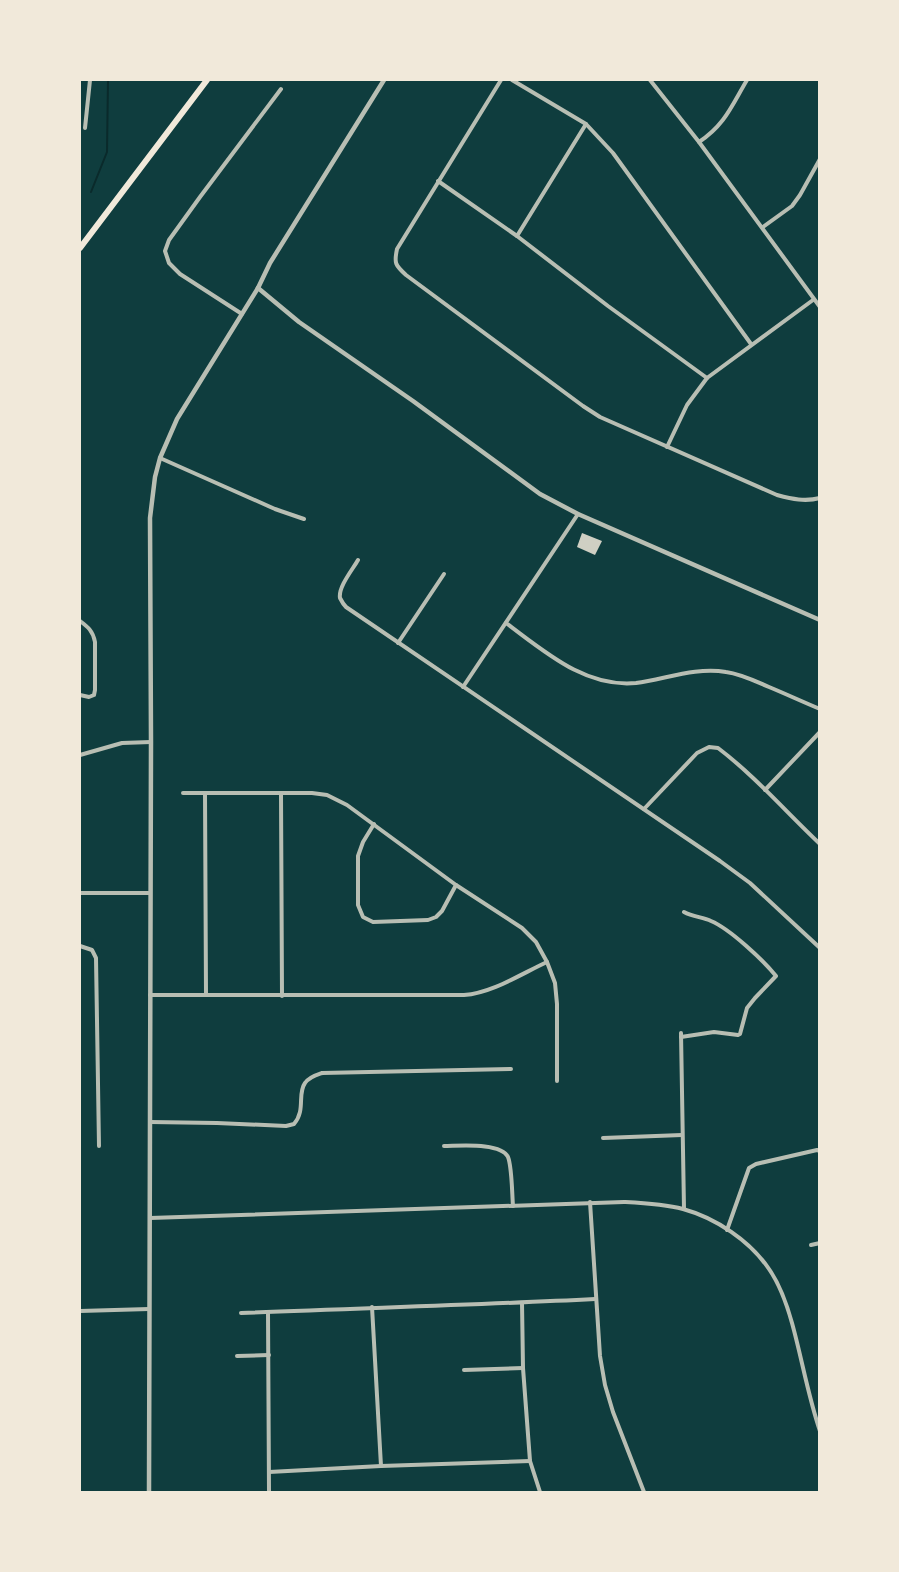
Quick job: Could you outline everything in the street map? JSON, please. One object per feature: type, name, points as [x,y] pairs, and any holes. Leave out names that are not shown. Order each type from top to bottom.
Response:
[{"type":"main road","points":[[80,248],[207,80]]},
{"type":"street","points":[[85,128],[90,80]]},
{"type":"street","points":[[149,1492],[150,518],[154,477],[177,419],[258,288],[270,263],[384,80]]},
{"type":"street","points":[[501,80],[397,249],[394,259],[397,266],[406,275],[600,417],[777,495],[795,499],[819,498]]},
{"type":"street","points":[[512,80],[586,124],[613,153],[750,344]]},
{"type":"street","points":[[650,80],[763,227],[819,307]]},
{"type":"street","points":[[699,142],[725,119],[747,80]]},
{"type":"street","points":[[242,314],[180,274],[169,263],[165,251],[168,240],[281,89]]},
{"type":"street","points":[[517,236],[586,124]]},
{"type":"street","points":[[763,227],[792,206],[819,159]]},
{"type":"street","points":[[438,181],[517,236],[707,378]]},
{"type":"street","points":[[258,288],[300,322],[414,401],[540,494],[578,514],[819,620]]},
{"type":"street","points":[[667,447],[687,405],[707,378],[750,344],[813,300]]},
{"type":"street","points":[[160,458],[275,509],[304,519]]},
{"type":"street","points":[[463,687],[578,514]]},
{"type":"street","points":[[358,560],[341,591],[340,599],[346,607],[644,809],[750,884],[819,948]]},
{"type":"street","points":[[398,643],[444,574]]},
{"type":"street","points":[[80,621],[90,628],[95,642],[94,695],[89,697],[80,695]]},
{"type":"street","points":[[506,623],[569,668],[588,676],[633,683],[685,672],[727,672],[746,677],[819,709]]},
{"type":"street","points":[[765,790],[819,732]]},
{"type":"street","points":[[80,755],[122,743],[151,741]]},
{"type":"street","points":[[644,809],[697,753],[709,747],[718,748],[765,790],[819,844]]},
{"type":"street","points":[[183,793],[327,795],[347,805],[456,885],[522,928],[536,942],[555,983],[558,1081]]},
{"type":"street","points":[[281,793],[282,996]]},
{"type":"street","points":[[205,794],[206,995]]},
{"type":"street","points":[[374,824],[358,856],[358,905],[363,917],[373,922],[428,920],[436,917],[442,911],[456,885]]},
{"type":"street","points":[[80,893],[150,893]]},
{"type":"street","points":[[684,912],[708,919],[725,928],[776,976],[747,1008],[740,1034],[714,1032],[681,1035],[684,1209]]},
{"type":"street","points":[[80,946],[92,950],[96,958],[99,1146]]},
{"type":"street","points":[[150,995],[464,995],[475,994],[547,962]]},
{"type":"street","points":[[150,1122],[286,1126],[294,1124],[300,1114],[303,1086],[322,1073],[332,1071],[511,1069]]},
{"type":"street","points":[[603,1138],[682,1135]]},
{"type":"street","points":[[444,1146],[491,1147],[504,1151],[508,1158],[513,1206]]},
{"type":"street","points":[[727,1230],[749,1168],[756,1164],[819,1150]]},
{"type":"street","points":[[150,1218],[624,1202],[684,1209],[727,1230],[755,1252],[769,1269],[781,1290],[792,1322],[819,1426]]},
{"type":"street","points":[[590,1203],[595,1299],[605,1385],[612,1412],[645,1492]]},
{"type":"street","points":[[811,1245],[819,1243]]},
{"type":"street","points":[[241,1313],[595,1299]]},
{"type":"street","points":[[522,1303],[523,1368],[530,1461],[540,1492]]},
{"type":"street","points":[[372,1307],[381,1466]]},
{"type":"street","points":[[80,1311],[149,1309]]},
{"type":"street","points":[[268,1312],[269,1492]]},
{"type":"street","points":[[237,1356],[269,1355]]},
{"type":"street","points":[[464,1370],[523,1368]]},
{"type":"street","points":[[269,1472],[530,1461]]},
{"type":"building","points":[[582,533],[602,541],[595,555],[577,547]]},
{"type":"waterway","points":[[91,192],[107,152],[108,80]]}]
